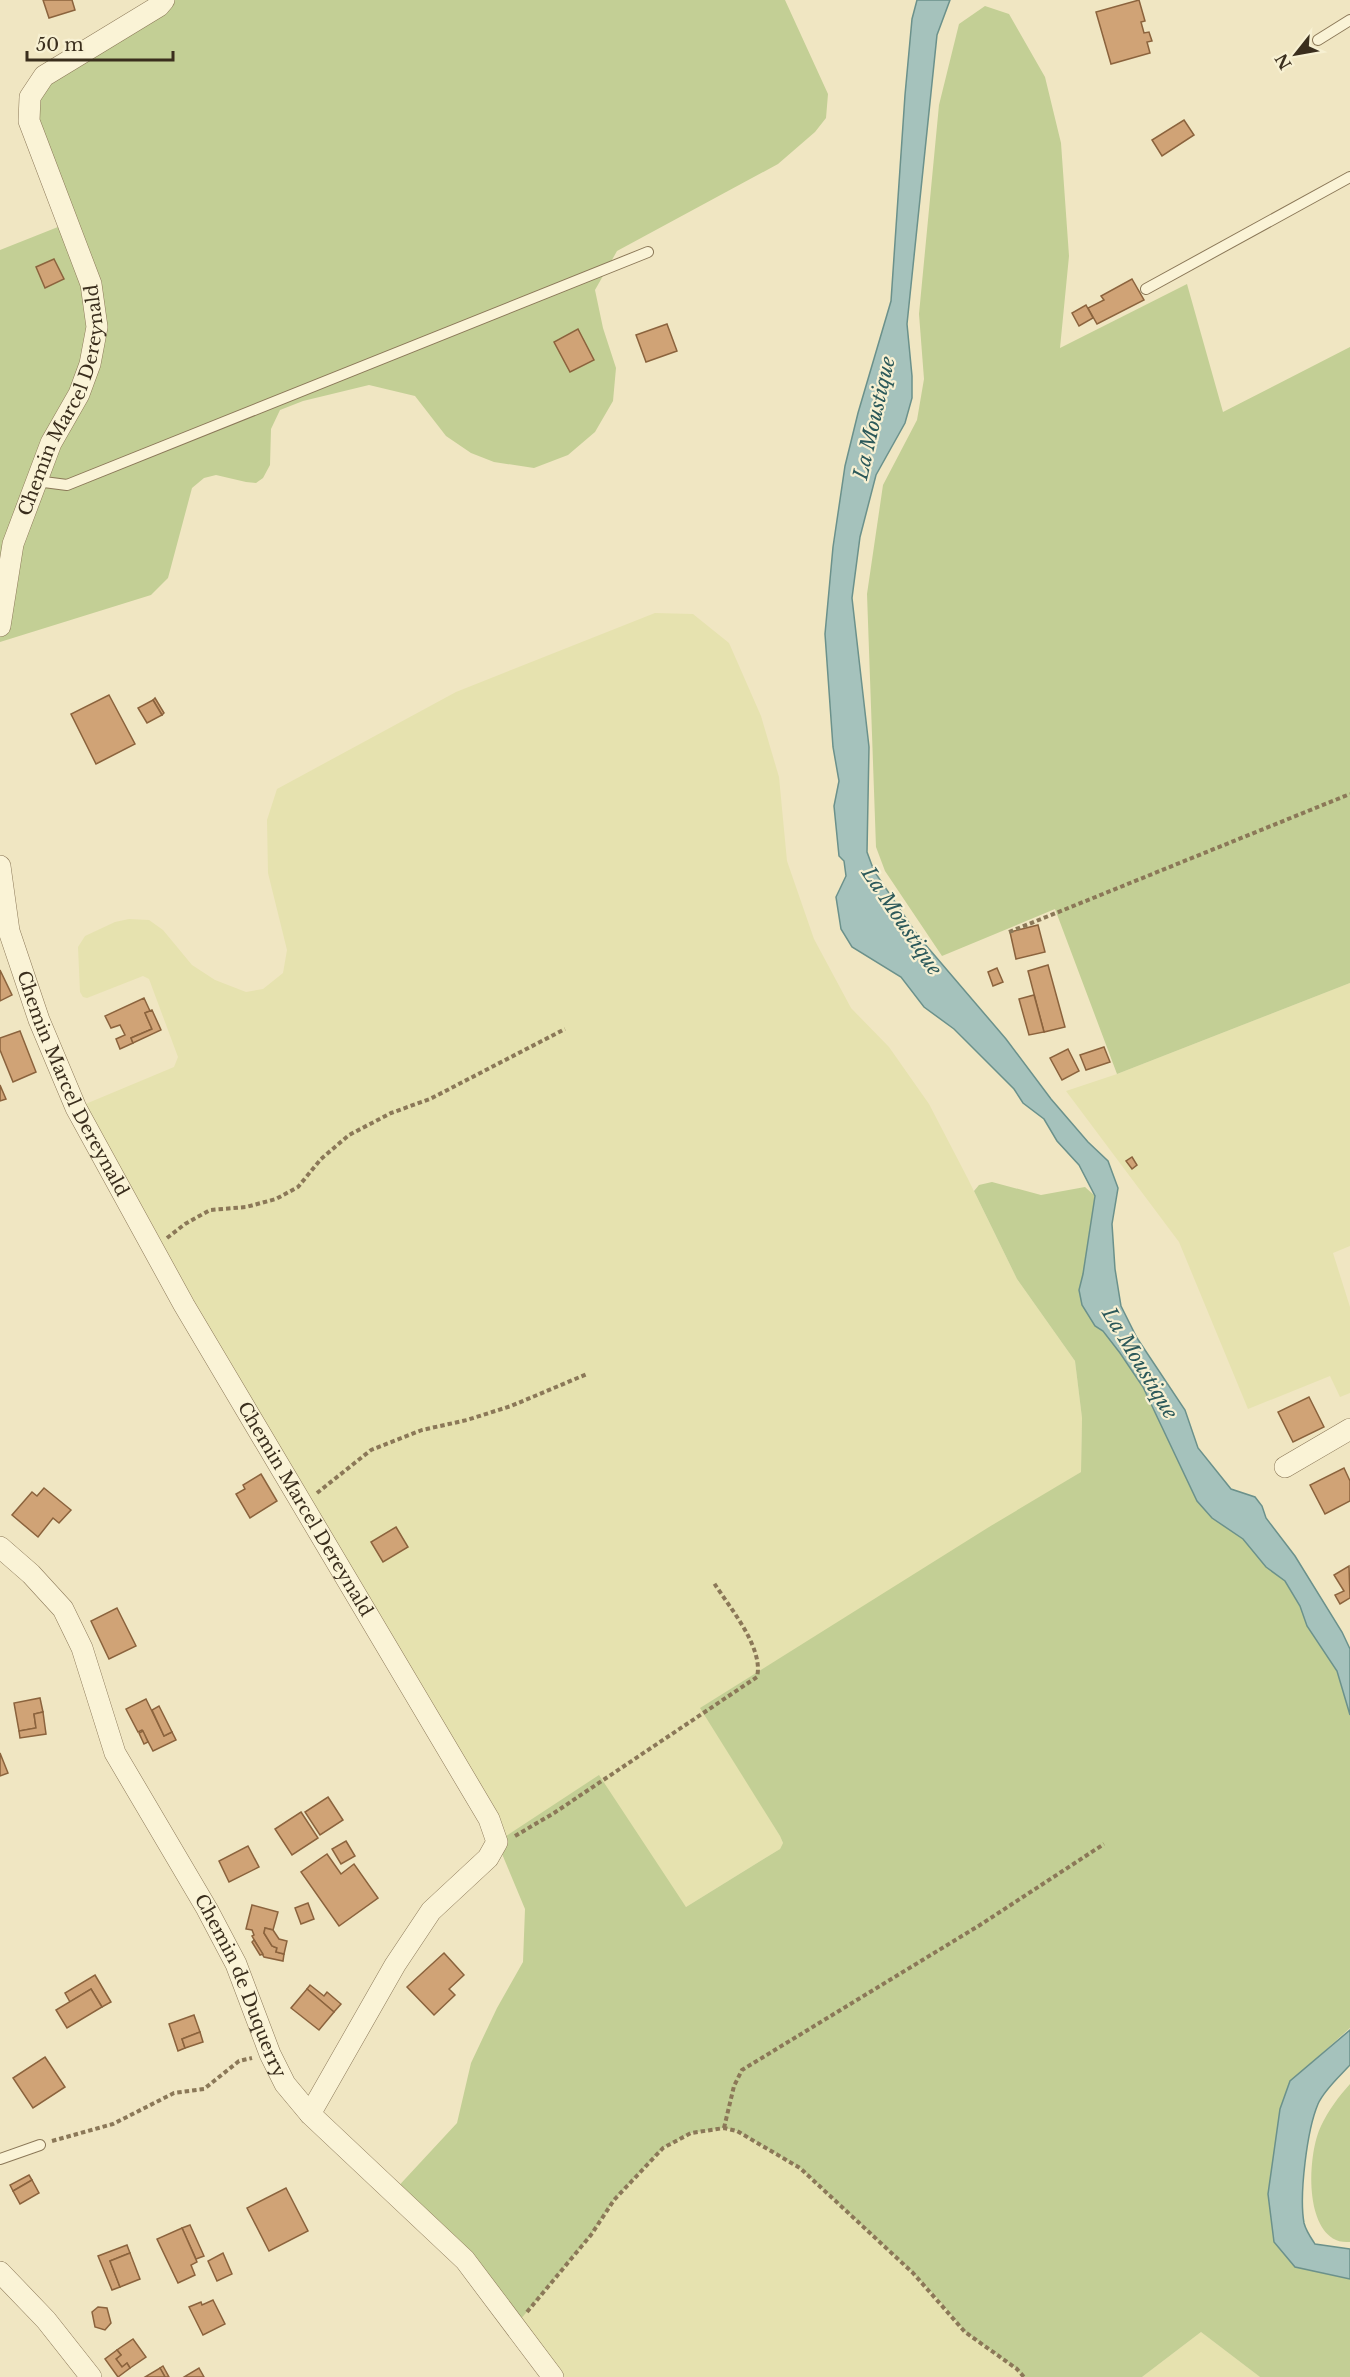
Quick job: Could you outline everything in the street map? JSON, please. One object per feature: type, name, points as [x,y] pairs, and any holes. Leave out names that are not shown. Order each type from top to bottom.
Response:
[{"type":"street","name":"Chemin Marcel Dereynald","points":[[0,626],[13,544],[51,443],[79,394],[90,364],[97,327],[92,284],[29,121],[30,97],[44,76],[159,6],[164,0]]},
{"type":"street","name":"Chemin Marcel Dereynald","points":[[0,866],[9,931],[39,1020],[76,1108],[184,1305],[483,1809],[497,1842]]},
{"type":"street","points":[[1285,1467],[1350,1429]]},
{"type":"street","name":"Chemin de Duquerry","points":[[0,1547],[31,1574],[63,1608],[82,1648],[116,1754],[207,1909],[236,1964],[270,2054],[285,2084],[310,2114],[465,2260],[553,2377]]},
{"type":"street","points":[[310,2114],[395,1965],[431,1911],[488,1858],[497,1842]]},
{"type":"street","points":[[0,2272],[46,2320],[91,2377]]},
{"type":"lane","points":[[1318,39],[1350,20]]},
{"type":"lane","points":[[1146,289],[1350,177]]},
{"type":"lane","points":[[36,481],[67,485],[648,252]]},
{"type":"lane","points":[[0,2159],[40,2145]]},
{"type":"path","points":[[1009,932],[1350,794]]},
{"type":"path","points":[[149,1241],[166,1239],[185,1224],[210,1210],[246,1207],[276,1199],[298,1187],[321,1159],[349,1135],[392,1113],[430,1099],[565,1029]]},
{"type":"path","points":[[300,1501],[313,1496],[371,1450],[422,1430],[467,1420],[511,1406],[587,1374]]},
{"type":"path","points":[[497,1842],[513,1837],[554,1813],[757,1677],[760,1666],[756,1651],[714,1583]]},
{"type":"path","points":[[724,2128],[734,2086],[742,2070],[980,1925],[1104,1844]]},
{"type":"path","points":[[40,2145],[114,2124],[174,2093],[204,2089],[239,2061],[270,2054]]},
{"type":"path","points":[[515,2326],[591,2235],[614,2200],[663,2148],[691,2133],[724,2128],[737,2131],[800,2168],[913,2272],[965,2332],[1017,2368],[1024,2377]]},
{"type":"shaded area","points":[[655,613],[693,614],[729,643],[761,716],[779,777],[787,861],[814,939],[851,1008],[889,1047],[929,1104],[1017,1279],[1075,1361],[1082,1418],[1081,1472],[701,1708],[783,1843],[780,1849],[686,1907],[683,1903],[497,1842],[76,1108],[174,1067],[178,1057],[149,979],[143,976],[87,998],[83,997],[80,992],[78,947],[85,936],[115,922],[129,919],[149,920],[163,930],[192,965],[215,980],[246,992],[263,989],[283,973],[287,950],[268,873],[267,820],[277,789],[456,692]]},
{"type":"shaded area","points":[[1350,983],[1350,1246],[1333,1253],[1350,1307],[1350,1393],[1340,1397],[1330,1376],[1248,1409],[1179,1242],[1066,1091],[1117,1074]]},
{"type":"shaded area","points":[[719,2128],[737,2131],[800,2168],[909,2269],[965,2332],[1017,2369],[1024,2377],[553,2377],[515,2326],[614,2200],[663,2148],[691,2133]]},
{"type":"shaded area","points":[[1201,2332],[1260,2377],[1142,2377]]},
{"type":"green space","points":[[164,0],[785,0],[828,94],[826,118],[815,132],[778,164],[617,251],[595,290],[603,328],[616,368],[613,401],[595,432],[568,455],[534,468],[494,462],[471,453],[446,436],[415,396],[369,385],[303,401],[280,410],[271,429],[270,465],[263,478],[256,483],[216,475],[204,478],[192,488],[168,578],[151,595],[0,642],[0,250],[68,223],[30,97]]},
{"type":"green space","points":[[985,6],[1009,14],[1045,77],[1061,143],[1069,256],[1060,348],[1187,284],[1223,412],[1350,347],[1350,983],[1117,1074],[1055,909],[942,956],[885,871],[876,847],[867,594],[883,485],[917,420],[924,379],[919,314],[939,105],[959,24]]},
{"type":"green space","points":[[992,1182],[1041,1195],[1085,1187],[1095,1196],[1079,1290],[1082,1305],[1095,1326],[1103,1331],[1143,1387],[1197,1501],[1212,1518],[1243,1539],[1266,1567],[1285,1581],[1300,1606],[1307,1626],[1337,1671],[1350,1715],[1350,2028],[1290,2082],[1280,2109],[1276,2148],[1295,2267],[1350,2279],[1350,2377],[1260,2377],[1201,2332],[1142,2377],[1024,2377],[1017,2369],[965,2332],[909,2269],[800,2168],[737,2131],[724,2128],[691,2133],[663,2148],[614,2200],[591,2235],[515,2326],[393,2192],[457,2123],[471,2063],[497,2008],[523,1962],[525,1909],[497,1842],[599,1775],[686,1907],[780,1849],[783,1843],[780,1836],[700,1708],[1081,1472],[1082,1418],[1075,1361],[1017,1279],[974,1191],[979,1185]]},
{"type":"green space","points":[[1350,2084],[1350,2242],[1341,2242],[1326,2232],[1318,2220],[1312,2188],[1312,2170],[1313,2153],[1321,2126],[1334,2104]]},
{"type":"water","name":"La Moustique","points":[[917,0],[950,0],[937,35],[907,324],[912,398],[905,423],[876,475],[860,537],[852,598],[869,747],[867,852],[874,871],[918,936],[1006,1039],[1051,1099],[1088,1142],[1108,1161],[1118,1188],[1112,1224],[1115,1269],[1121,1306],[1137,1338],[1185,1410],[1198,1448],[1231,1489],[1255,1497],[1262,1506],[1266,1518],[1295,1556],[1342,1632],[1350,1649],[1350,1715],[1337,1671],[1307,1626],[1300,1606],[1285,1581],[1266,1567],[1243,1539],[1212,1518],[1197,1501],[1143,1387],[1103,1331],[1095,1326],[1082,1305],[1079,1290],[1095,1196],[1079,1165],[1057,1141],[1044,1119],[1023,1103],[1014,1089],[954,1029],[924,1007],[901,977],[852,947],[841,929],[836,897],[846,876],[844,861],[839,856],[834,806],[839,781],[833,747],[825,634],[833,547],[845,466],[891,301],[905,95],[912,19]]},
{"type":"water","points":[[1350,2030],[1350,2065],[1324,2094],[1318,2104],[1310,2130],[1303,2180],[1303,2211],[1307,2232],[1315,2244],[1350,2249],[1350,2279],[1295,2267],[1274,2242],[1268,2194],[1280,2109],[1290,2081]]},
{"type":"building","points":[[43,0],[72,0],[75,10],[49,18]]},
{"type":"building","points":[[1139,0],[1145,21],[1141,22],[1144,33],[1149,32],[1152,41],[1147,42],[1150,53],[1111,64],[1096,12]]},
{"type":"building","points":[[1184,120],[1194,135],[1162,156],[1152,140]]},
{"type":"building","points":[[54,259],[64,279],[45,288],[36,267]]},
{"type":"building","points":[[1132,279],[1144,300],[1097,324],[1088,308],[1104,300],[1101,296]]},
{"type":"building","points":[[1086,305],[1093,318],[1079,326],[1072,313]]},
{"type":"building","points":[[667,324],[677,351],[646,362],[636,335]]},
{"type":"building","points":[[578,329],[594,360],[570,372],[554,342]]},
{"type":"building","points":[[109,695],[135,744],[96,764],[71,714]]},
{"type":"building","points":[[155,698],[164,713],[162,715],[153,700]]},
{"type":"building","points":[[153,700],[162,715],[147,723],[138,708]]},
{"type":"building","points":[[1038,925],[1045,952],[1016,959],[1010,932]]},
{"type":"building","points":[[1048,965],[1065,1027],[1044,1032],[1028,971]]},
{"type":"building","points":[[997,968],[1003,982],[993,986],[988,972]]},
{"type":"building","points":[[0,970],[12,995],[0,1001]]},
{"type":"building","points":[[1034,995],[1044,1032],[1029,1035],[1019,999]]},
{"type":"building","points":[[144,998],[150,1011],[145,1013],[152,1029],[131,1038],[133,1043],[120,1049],[116,1039],[125,1035],[120,1025],[111,1028],[105,1016]]},
{"type":"building","points":[[152,1010],[161,1030],[133,1043],[131,1038],[152,1029],[145,1013]]},
{"type":"building","points":[[20,1031],[36,1072],[13,1082],[0,1050],[0,1038]]},
{"type":"building","points":[[1104,1047],[1110,1062],[1086,1070],[1080,1055]]},
{"type":"building","points":[[1068,1049],[1079,1071],[1062,1080],[1050,1058]]},
{"type":"building","points":[[0,1085],[6,1099],[0,1101]]},
{"type":"building","points":[[1132,1157],[1137,1165],[1132,1169],[1126,1161]]},
{"type":"building","points":[[1309,1397],[1324,1427],[1293,1442],[1278,1412]]},
{"type":"building","points":[[1344,1468],[1350,1481],[1350,1501],[1325,1514],[1310,1485]]},
{"type":"building","points":[[261,1474],[277,1501],[250,1518],[236,1494],[245,1489],[243,1485]]},
{"type":"building","points":[[44,1488],[71,1510],[59,1523],[53,1518],[38,1537],[12,1515],[32,1492],[37,1496]]},
{"type":"building","points":[[396,1527],[408,1547],[383,1562],[371,1542]]},
{"type":"building","points":[[1349,1566],[1350,1598],[1340,1604],[1335,1595],[1344,1591],[1334,1575]]},
{"type":"building","points":[[117,1608],[136,1646],[109,1659],[91,1621]]},
{"type":"building","points":[[40,1698],[43,1712],[34,1714],[36,1728],[19,1731],[14,1703]]},
{"type":"building","points":[[146,1699],[164,1736],[172,1732],[176,1740],[153,1751],[142,1730],[138,1732],[126,1709]]},
{"type":"building","points":[[159,1706],[172,1732],[164,1736],[152,1710]]},
{"type":"building","points":[[43,1712],[46,1734],[20,1738],[19,1731],[36,1728],[34,1714]]},
{"type":"building","points":[[143,1731],[148,1742],[144,1744],[139,1733]]},
{"type":"building","points":[[0,1753],[8,1773],[0,1776]]},
{"type":"building","points":[[328,1797],[343,1820],[320,1835],[305,1812]]},
{"type":"building","points":[[301,1812],[318,1838],[292,1855],[275,1829]]},
{"type":"building","points":[[346,1841],[355,1856],[341,1864],[332,1849]]},
{"type":"building","points":[[248,1846],[259,1867],[229,1882],[219,1861]]},
{"type":"building","points":[[327,1854],[341,1874],[354,1864],[378,1898],[339,1926],[301,1872]]},
{"type":"building","points":[[308,1903],[314,1919],[301,1924],[295,1908]]},
{"type":"building","points":[[252,1905],[278,1912],[273,1930],[265,1928],[264,1933],[272,1946],[277,1948],[276,1952],[284,1954],[283,1961],[264,1957],[252,1936],[254,1935],[252,1930],[246,1929]]},
{"type":"building","points":[[265,1928],[273,1930],[279,1939],[287,1941],[284,1954],[276,1952],[277,1948],[272,1946],[264,1933]]},
{"type":"building","points":[[254,1940],[263,1954],[260,1955],[252,1942]]},
{"type":"building","points":[[444,1953],[464,1975],[449,1989],[455,1995],[434,2015],[407,1987]]},
{"type":"building","points":[[95,1975],[111,2002],[102,2007],[91,1989],[70,2002],[65,1993]]},
{"type":"building","points":[[310,1985],[324,1996],[327,1992],[341,2004],[334,2012],[307,1989]]},
{"type":"building","points":[[91,1989],[102,2007],[67,2028],[56,2010]]},
{"type":"building","points":[[307,1989],[334,2012],[319,2030],[291,2008]]},
{"type":"building","points":[[194,2015],[200,2032],[182,2039],[185,2048],[178,2051],[169,2024]]},
{"type":"building","points":[[200,2032],[203,2042],[185,2048],[182,2039]]},
{"type":"building","points":[[45,2057],[65,2087],[33,2108],[13,2078]]},
{"type":"building","points":[[29,2175],[32,2180],[13,2191],[10,2185]]},
{"type":"building","points":[[32,2180],[39,2193],[20,2204],[13,2191]]},
{"type":"building","points":[[286,2188],[308,2231],[269,2251],[247,2208]]},
{"type":"building","points":[[190,2225],[204,2256],[196,2259],[182,2228]]},
{"type":"building","points":[[182,2228],[197,2262],[191,2265],[195,2275],[178,2283],[157,2239]]},
{"type":"building","points":[[127,2245],[130,2253],[110,2261],[120,2287],[112,2290],[98,2256]]},
{"type":"building","points":[[130,2253],[140,2279],[120,2287],[110,2261]]},
{"type":"building","points":[[223,2253],[232,2274],[217,2281],[208,2261]]},
{"type":"building","points":[[213,2300],[225,2324],[203,2335],[189,2307]]},
{"type":"building","points":[[98,2307],[107,2308],[111,2323],[105,2330],[95,2327],[92,2312]]},
{"type":"building","points":[[133,2339],[146,2357],[130,2368],[127,2363],[122,2367],[116,2359],[121,2355],[117,2350]]},
{"type":"building","points":[[117,2350],[121,2355],[116,2359],[122,2367],[127,2363],[130,2368],[118,2377],[105,2359]]},
{"type":"building","points":[[163,2366],[169,2377],[165,2377],[160,2368]]},
{"type":"building","points":[[160,2368],[165,2377],[145,2377]]},
{"type":"building","points":[[199,2368],[204,2377],[184,2377]]}]
